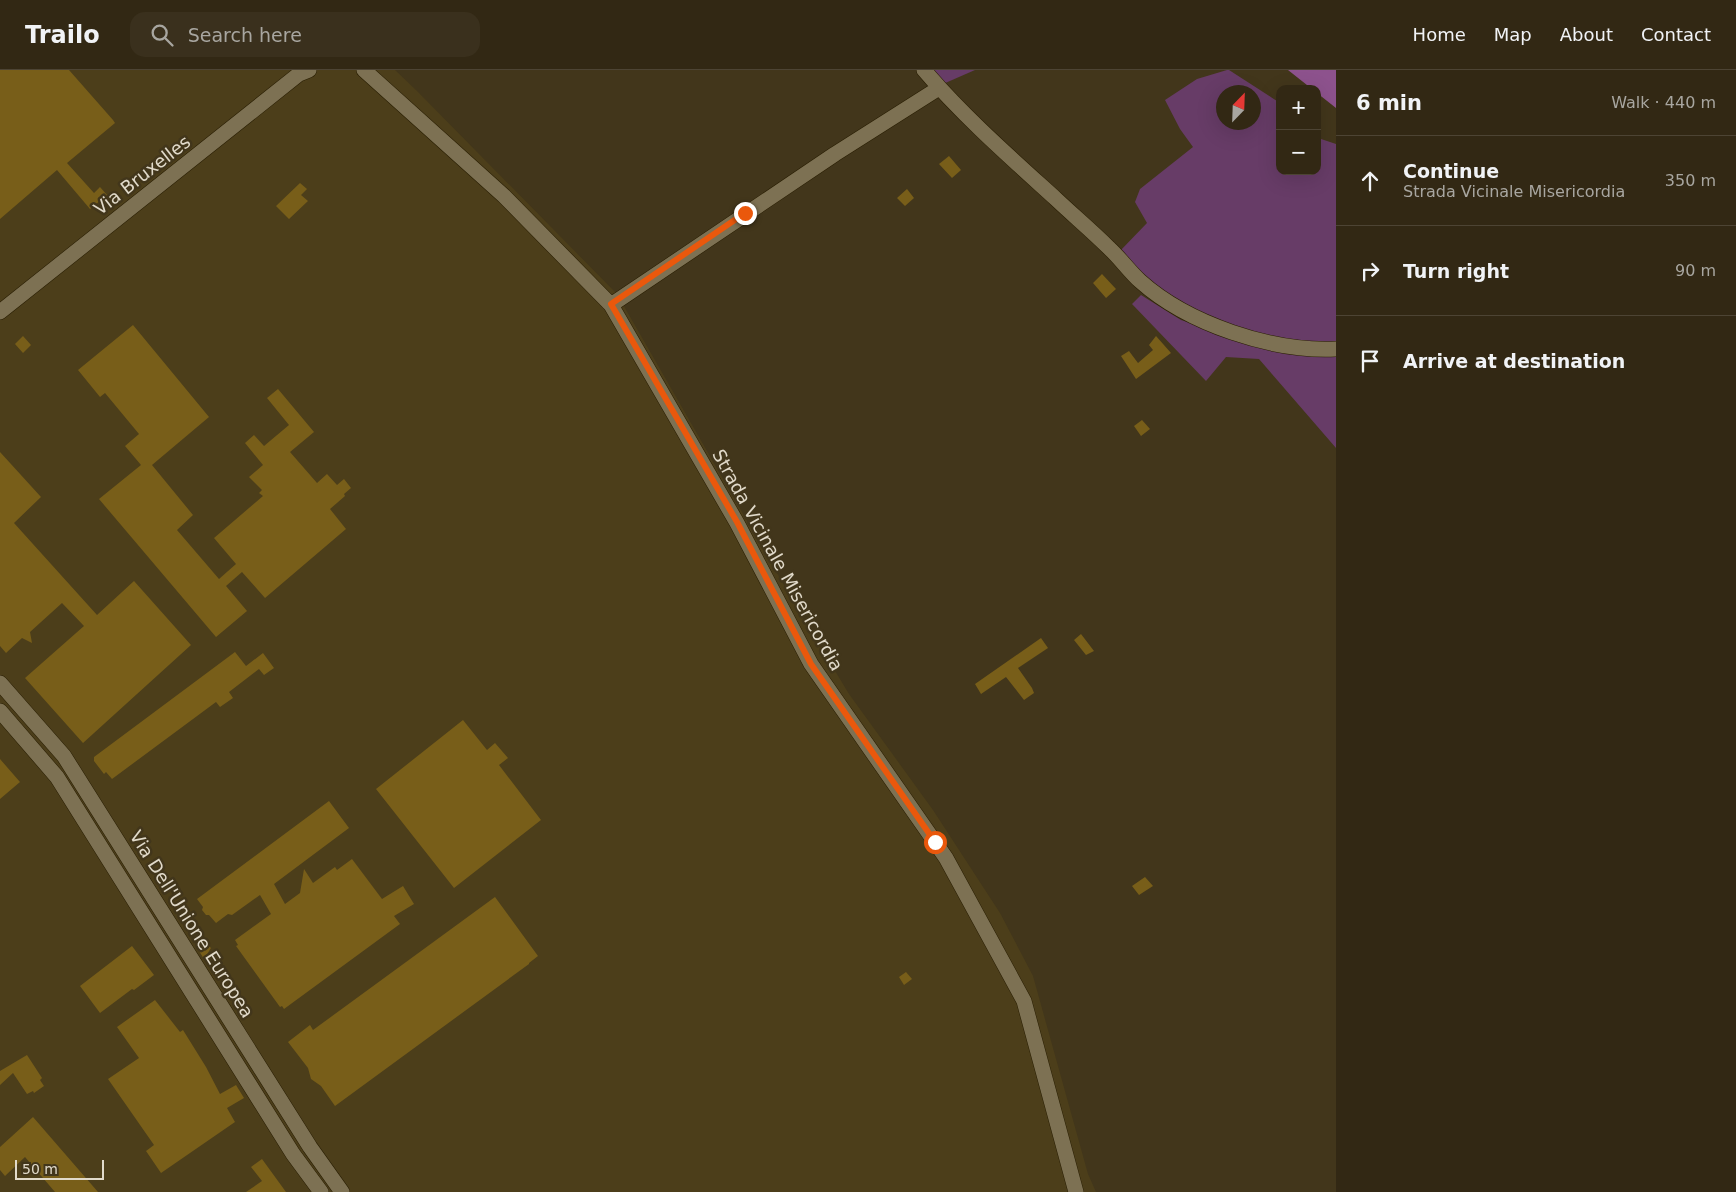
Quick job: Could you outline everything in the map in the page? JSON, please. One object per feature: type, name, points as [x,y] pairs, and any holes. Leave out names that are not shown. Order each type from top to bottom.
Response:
[{"type":"street","name":"Via Bruxelles","points":[[0,312],[300,74],[309,70]]},
{"type":"street","name":"Strada Vicinale Misericordia","points":[[364,70],[504,196],[611,304],[737,522],[811,664],[946,858],[1024,1001],[1076,1192]]},
{"type":"street","points":[[924,70],[939,88],[1036,182],[1110,249],[1141,281],[1165,300],[1232,333],[1267,343],[1314,350],[1336,349]]},
{"type":"street","points":[[611,304],[827,159],[939,88]]},
{"type":"street","name":"Via Dell'Unione Europea","points":[[0,683],[64,756],[310,1147],[342,1192]]},
{"type":"street","name":"Via Dell'Unione Europea","points":[[0,711],[57,777],[293,1154],[321,1192]]},
{"type":"shaded area","points":[[0,70],[395,70],[617,294],[797,608],[849,694],[933,810],[1000,913],[1033,976],[1088,1174],[1096,1192],[0,1192]]},
{"type":"shaded area","points":[[932,70],[975,70],[943,84]]},
{"type":"shaded area","points":[[1229,70],[1252,85],[1216,85],[1216,130],[1261,130],[1261,91],[1276,100],[1276,175],[1321,175],[1321,139],[1336,144],[1336,343],[1268,338],[1216,322],[1163,293],[1120,251],[1147,223],[1135,202],[1140,189],[1193,147],[1180,129],[1165,100],[1197,79]]},
{"type":"shaded area","points":[[1288,70],[1336,70],[1336,108],[1321,96],[1321,85],[1307,85]]},
{"type":"shaded area","points":[[1141,295],[1181,320],[1278,351],[1336,355],[1336,448],[1259,359],[1226,357],[1206,381],[1132,304]]},
{"type":"building","points":[[0,70],[69,70],[115,123],[67,163],[94,193],[100,187],[107,195],[90,209],[57,170],[0,219]]},
{"type":"building","points":[[949,156],[961,170],[952,178],[939,164]]},
{"type":"building","points":[[300,183],[307,189],[301,195],[308,201],[289,219],[276,206]]},
{"type":"building","points":[[907,189],[914,198],[905,206],[897,198]]},
{"type":"building","points":[[1102,274],[1116,289],[1106,298],[1093,283]]},
{"type":"building","points":[[133,325],[209,417],[152,465],[193,515],[177,530],[219,579],[236,564],[214,538],[263,496],[259,493],[262,490],[249,477],[263,465],[245,443],[254,435],[264,446],[289,425],[267,398],[278,389],[314,432],[290,452],[317,483],[327,474],[337,485],[344,479],[351,488],[330,509],[346,529],[265,598],[242,572],[226,586],[247,611],[216,637],[99,499],[141,465],[125,446],[139,434],[105,393],[100,397],[78,370]]},
{"type":"building","points":[[23,336],[31,345],[23,353],[15,344]]},
{"type":"building","points":[[1156,336],[1171,353],[1136,379],[1121,356],[1129,351],[1138,363],[1153,350],[1149,345]]},
{"type":"building","points":[[1142,420],[1150,429],[1141,436],[1134,426]]},
{"type":"building","points":[[0,452],[41,497],[14,523],[97,615],[134,581],[191,645],[83,743],[25,678],[84,626],[62,603],[30,632],[32,643],[22,638],[6,653],[0,646]]},
{"type":"building","points":[[1081,634],[1094,651],[1086,655],[1074,640]]},
{"type":"building","points":[[1041,638],[1048,648],[1018,668],[1034,693],[1024,700],[1006,677],[981,694],[975,684]]},
{"type":"building","points":[[235,652],[246,666],[263,653],[274,668],[264,675],[259,669],[229,692],[233,698],[220,707],[216,702],[112,779],[106,772],[104,774],[94,761],[94,757]]},
{"type":"building","points":[[463,720],[487,750],[495,743],[508,758],[499,765],[541,820],[454,888],[376,789]]},
{"type":"building","points":[[0,759],[20,782],[0,799]]},
{"type":"building","points":[[329,801],[349,828],[274,884],[285,904],[300,893],[304,869],[313,883],[335,867],[337,870],[352,859],[382,899],[403,886],[414,904],[394,916],[400,924],[284,1009],[282,1006],[280,1007],[236,946],[238,945],[235,940],[271,914],[260,895],[232,915],[228,914],[216,923],[202,910],[203,907],[197,899]]},
{"type":"building","points":[[1145,877],[1153,886],[1139,895],[1132,886]]},
{"type":"building","points":[[495,897],[538,956],[335,1106],[321,1086],[311,1079],[308,1068],[288,1042],[310,1025],[313,1030]]},
{"type":"building","points":[[204,941],[211,948],[204,959],[196,946]]},
{"type":"building","points":[[132,946],[154,975],[100,1013],[80,986]]},
{"type":"building","points":[[906,972],[912,979],[904,985],[899,977]]},
{"type":"building","points":[[155,1000],[180,1032],[183,1030],[220,1094],[236,1085],[244,1098],[227,1108],[235,1122],[161,1173],[146,1151],[154,1145],[108,1079],[139,1058],[117,1027]]},
{"type":"building","points":[[27,1055],[42,1078],[40,1080],[44,1086],[34,1093],[33,1091],[27,1094],[13,1073],[0,1085],[0,1071]]},
{"type":"building","points":[[33,1117],[98,1192],[55,1192],[25,1157],[5,1176],[0,1170],[0,1147]]},
{"type":"building","points":[[262,1159],[286,1192],[246,1192],[262,1181],[251,1167]]},
{"type":"route","points":[[745,213],[611,304],[737,522],[811,664],[935,842]]}]
